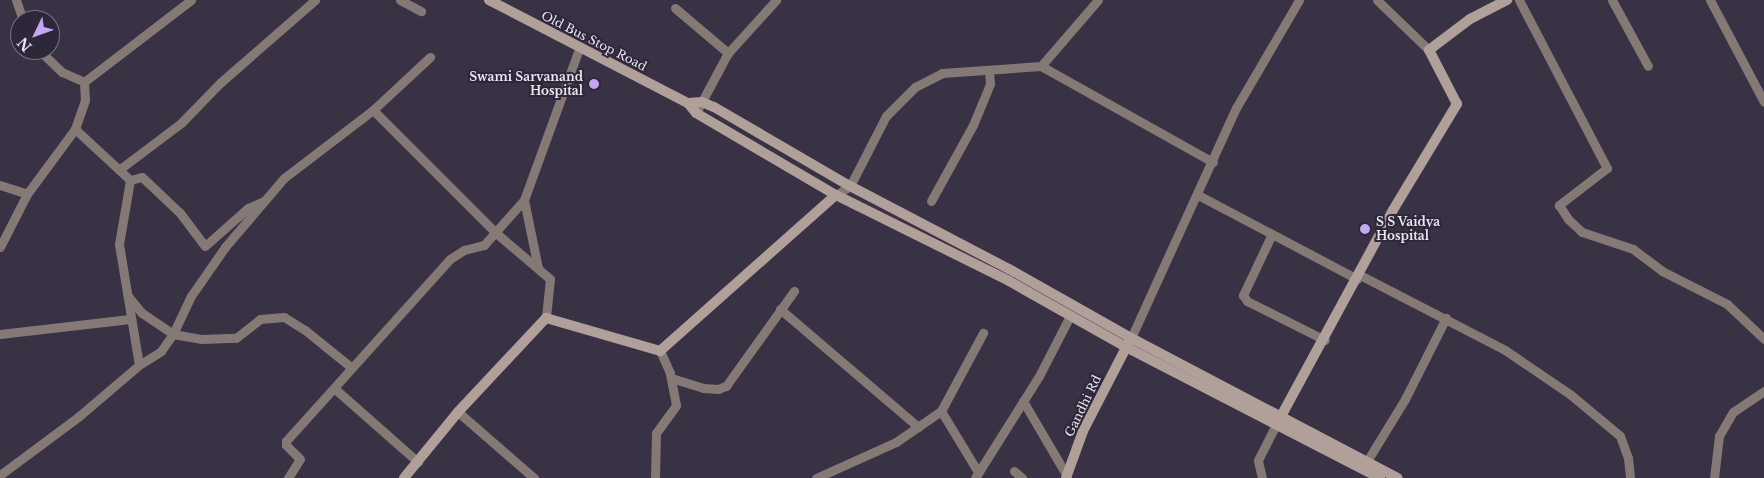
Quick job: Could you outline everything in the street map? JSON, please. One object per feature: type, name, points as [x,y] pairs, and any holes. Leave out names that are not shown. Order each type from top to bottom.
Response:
[{"type":"street","points":[[84,82],[191,0]]},
{"type":"street","points":[[120,169],[174,129],[221,82],[315,0]]},
{"type":"street","points":[[400,0],[421,10]]},
{"type":"street","name":"Old Bus Stop Road","points":[[489,0],[688,104],[696,112],[836,195],[1009,280],[1070,316],[1129,343]]},
{"type":"street","points":[[696,112],[728,53],[776,0]]},
{"type":"street","points":[[1042,66],[1098,0]]},
{"type":"street","points":[[1129,343],[1236,108],[1299,0]]},
{"type":"street","points":[[1262,478],[1258,460],[1276,425],[1325,340],[1357,277],[1457,104],[1429,50],[1377,0]]},
{"type":"street","points":[[1429,50],[1470,19],[1507,0]]},
{"type":"street","points":[[1519,0],[1608,168],[1559,205],[1568,219],[1582,232],[1632,249],[1662,271],[1727,304],[1764,339]]},
{"type":"street","points":[[1612,0],[1648,66]]},
{"type":"street","points":[[1710,0],[1764,102]]},
{"type":"street","points":[[675,8],[728,53]]},
{"type":"street","points":[[288,478],[300,459],[286,441],[450,259],[464,250],[484,245],[524,200],[579,48]]},
{"type":"street","points":[[0,475],[78,417],[139,365],[161,351],[173,334],[191,296],[225,247],[284,178],[373,110],[430,57]]},
{"type":"street","points":[[49,60],[62,72],[84,82]]},
{"type":"street","points":[[660,351],[836,195],[850,186],[886,116],[915,87],[942,73],[1042,66],[1213,162]]},
{"type":"street","points":[[931,201],[973,125],[990,84],[989,70]]},
{"type":"street","points":[[0,247],[28,194],[75,129],[85,100],[84,82]]},
{"type":"street","points":[[688,104],[702,102],[850,186],[1009,268],[1129,343],[1276,425],[1398,478]]},
{"type":"street","points":[[373,110],[496,232],[550,279],[546,318],[458,412],[404,478]]},
{"type":"street","points":[[75,129],[130,180]]},
{"type":"street","points":[[130,180],[142,177],[180,213],[205,246],[248,208],[266,200]]},
{"type":"street","points":[[130,180],[120,226],[126,291],[139,365]]},
{"type":"street","points":[[0,185],[28,194]]},
{"type":"street","points":[[1198,195],[1357,277],[1446,318],[1536,370],[1620,436],[1628,458],[1630,478]]},
{"type":"street","points":[[524,200],[538,269]]},
{"type":"street","points":[[1272,234],[1243,296],[1247,300],[1325,340]]},
{"type":"street","points":[[671,378],[703,388],[718,389],[726,386],[794,290]]},
{"type":"street","points":[[126,291],[142,314],[173,334],[232,339],[260,320],[284,317],[305,330],[352,368]]},
{"type":"street","points":[[780,310],[918,427]]},
{"type":"street","points":[[941,411],[976,475],[1023,401],[1070,316]]},
{"type":"street","points":[[546,318],[660,351]]},
{"type":"street","points":[[1365,464],[1405,399],[1446,318]]},
{"type":"street","points":[[0,334],[130,319]]},
{"type":"street","points":[[816,478],[896,442],[941,411],[983,333]]},
{"type":"street","points":[[1129,343],[1282,415],[1365,464],[1380,478]]},
{"type":"street","name":"Gandhi Rd","points":[[1066,477],[1083,431],[1129,343]]},
{"type":"street","points":[[655,478],[656,433],[676,405],[671,378],[660,351]]},
{"type":"street","points":[[334,388],[418,462]]},
{"type":"street","points":[[1714,478],[1719,436],[1733,412],[1764,390]]},
{"type":"street","points":[[1023,401],[1066,477]]},
{"type":"street","points":[[458,412],[534,478]]},
{"type":"street","points":[[1014,471],[1022,478]]},
{"type":"place","name":"Swami Sarvanand Hospital","points":[[594,84]]},
{"type":"place","name":"S S Vaidya Hospital","points":[[1365,229]]}]
